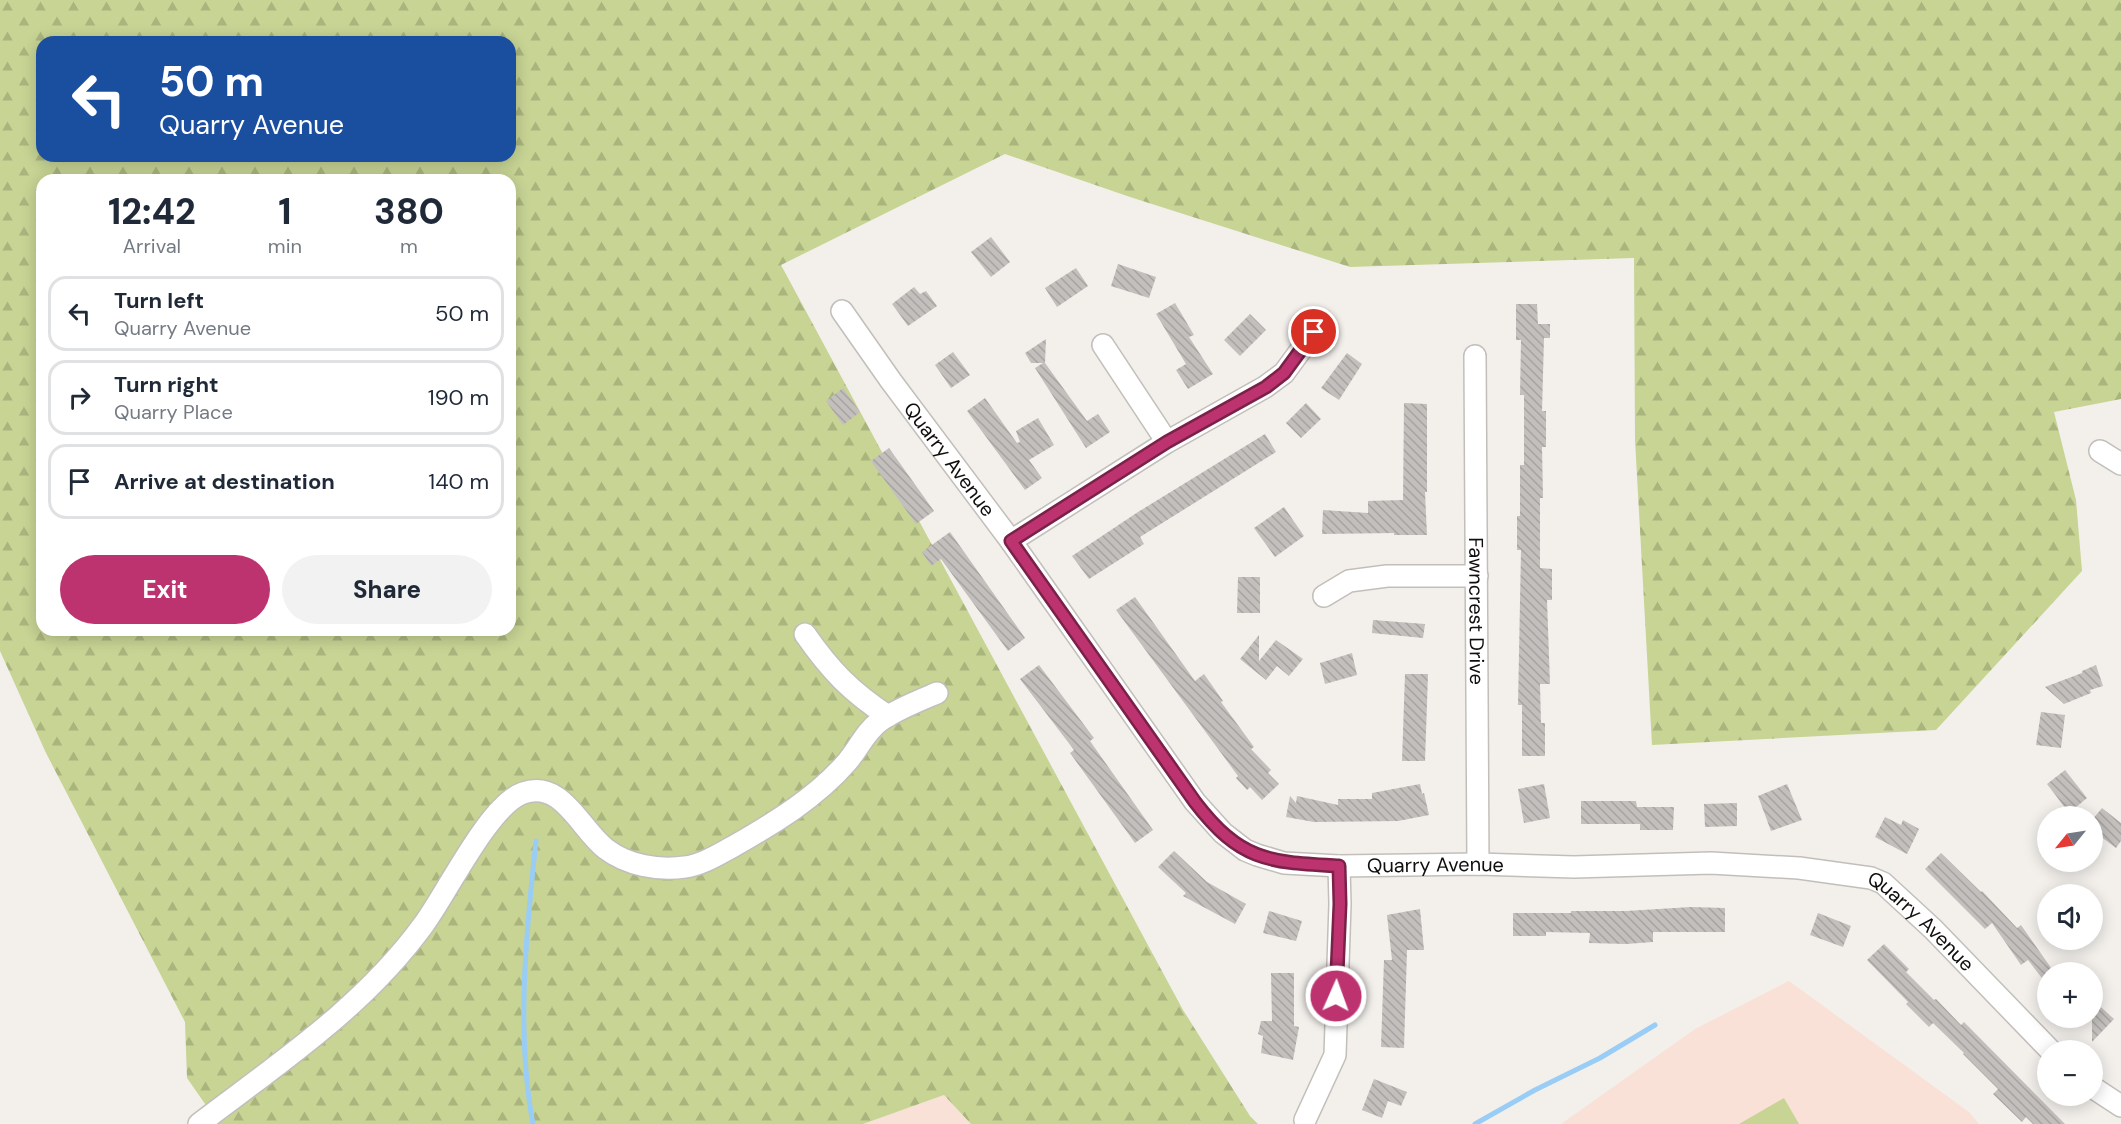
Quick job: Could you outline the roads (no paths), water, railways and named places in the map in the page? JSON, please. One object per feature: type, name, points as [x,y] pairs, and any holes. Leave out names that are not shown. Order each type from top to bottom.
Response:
[{"type":"street","name":"Quarry Avenue","points":[[842,311],[1011,541],[1195,802],[1223,833],[1245,850],[1284,863],[1339,866],[1478,864],[1574,867],[1711,863],[1799,867],[1871,878],[1883,883],[1933,929],[2040,1040]]},
{"type":"street","points":[[1011,541],[1167,442],[1266,387],[1284,373],[1314,332]]},
{"type":"street","points":[[1103,345],[1167,442]]},
{"type":"street","name":"Fawncrest Drive","points":[[1475,356],[1478,864]]},
{"type":"street","points":[[2100,451],[2121,464]]},
{"type":"street","points":[[1324,596],[1349,582],[1387,576],[1477,576]]},
{"type":"street","points":[[805,634],[821,657],[848,688],[888,717]]},
{"type":"street","points":[[199,1124],[326,1028],[380,979],[424,924],[501,808],[523,792],[542,790],[565,802],[583,826],[605,848],[620,857],[636,864],[661,868],[685,867],[712,858],[777,821],[821,787],[847,762],[866,734],[888,717],[937,693]]},
{"type":"street","points":[[1305,1120],[1335,1054],[1340,904],[1339,866]]},
{"type":"street","points":[[2103,1094],[2121,1106]]},
{"type":"waterway","points":[[533,1124],[525,1055],[524,983],[536,841]]},
{"type":"waterway","points":[[1475,1124],[1535,1090],[1600,1058],[1655,1025]]}]
